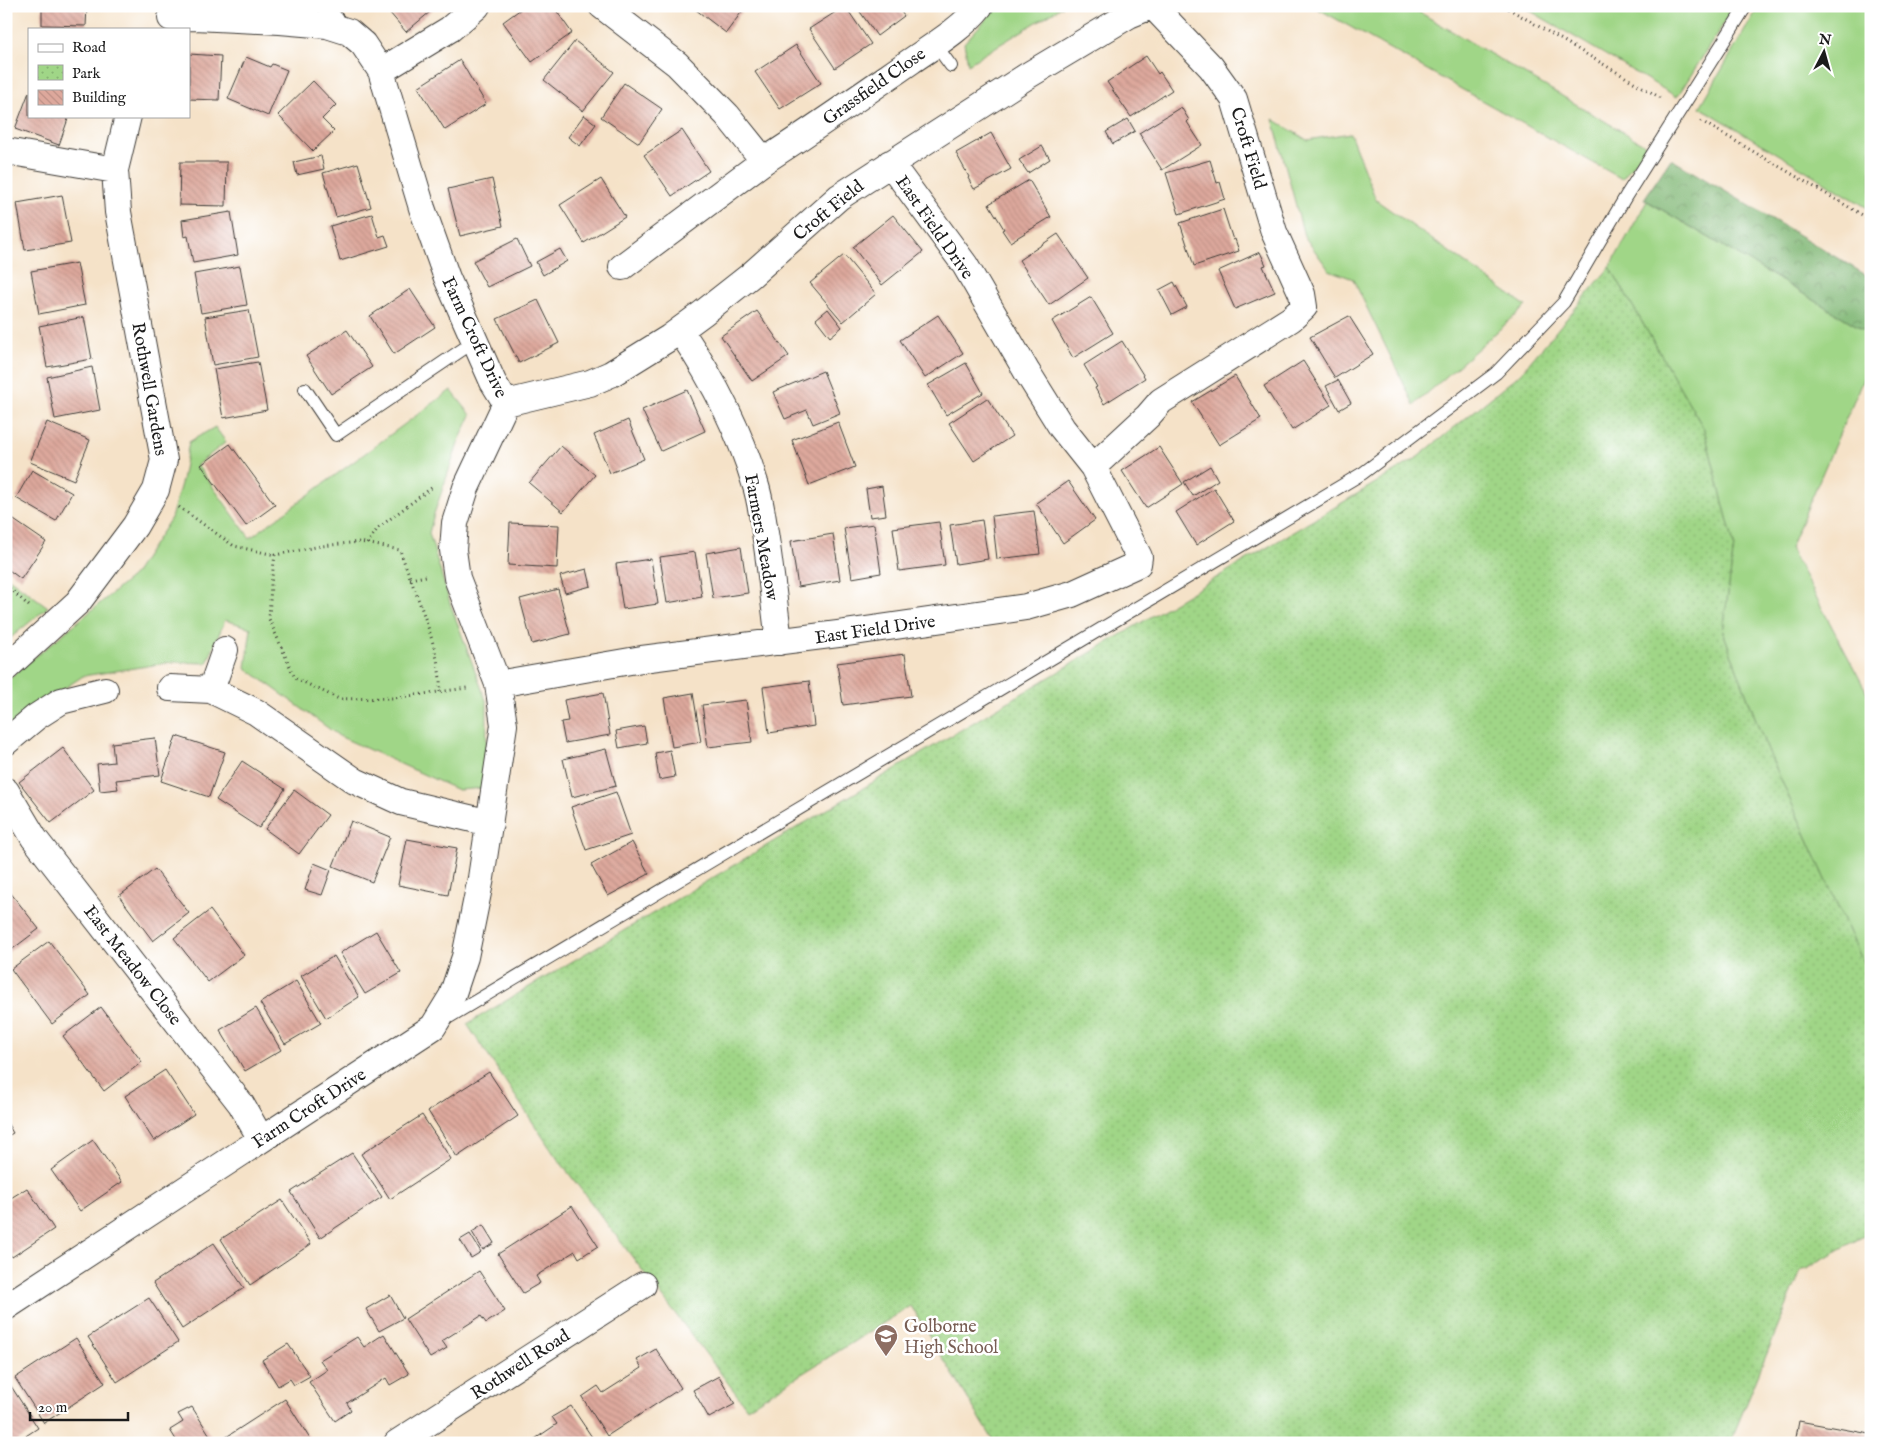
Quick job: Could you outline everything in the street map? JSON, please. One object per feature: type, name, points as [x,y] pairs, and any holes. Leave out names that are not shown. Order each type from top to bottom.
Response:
[{"type":"street","points":[[381,71],[450,29],[477,6]]},
{"type":"street","points":[[602,6],[677,64],[726,115],[764,161]]},
{"type":"street","name":"Grassfield Close","points":[[622,267],[764,161],[854,102],[934,44],[973,15],[980,6]]},
{"type":"street","name":"Croft Field","points":[[506,403],[590,383],[611,374],[680,330],[750,276],[839,197],[1044,66],[1129,15],[1152,6],[1211,67],[1234,99],[1274,232],[1305,303],[1302,310],[1291,319],[1162,401],[1093,466]]},
{"type":"street","name":"Farm Croft Drive","points":[[6,1307],[433,1027],[452,996],[465,957],[490,823],[504,726],[498,684],[457,578],[453,550],[455,523],[466,488],[506,403],[493,382],[447,278],[422,208],[381,71],[363,44],[349,32],[327,25],[194,17],[164,18]]},
{"type":"street","name":"Rothwell Gardens","points":[[6,668],[78,602],[135,526],[156,490],[164,460],[118,212],[115,170],[128,118]]},
{"type":"street","points":[[6,151],[115,170]]},
{"type":"street","name":"East Field Drive","points":[[498,684],[642,659],[779,642],[1026,607],[1072,594],[1138,564],[1139,557],[1093,466],[1057,420],[965,265],[890,163]]},
{"type":"street","name":"Farmers Meadow","points":[[680,330],[704,367],[727,410],[745,451],[756,485],[772,578],[779,642]]},
{"type":"street","points":[[211,690],[226,650]]},
{"type":"street","points":[[170,688],[211,690],[256,712],[362,784],[401,802],[490,823]]},
{"type":"street","points":[[6,742],[36,717],[61,701],[105,690]]},
{"type":"street","name":"East Meadow Close","points":[[6,791],[34,838],[241,1104],[261,1139]]},
{"type":"street","name":"Rothwell Road","points":[[397,1443],[643,1285]]},
{"type":"lane","points":[[326,6],[349,32]]},
{"type":"lane","points":[[433,1027],[1363,473],[1496,373],[1564,302],[1626,196],[1746,6]]},
{"type":"lane","points":[[934,44],[951,66]]},
{"type":"lane","points":[[305,389],[336,435],[475,341]]},
{"type":"path","points":[[367,544],[378,528],[440,482]]},
{"type":"path","points":[[156,490],[234,546],[275,556],[321,546],[360,542],[400,550],[436,656],[441,677],[440,692]]},
{"type":"path","points":[[275,556],[268,619],[295,678],[339,699],[394,698],[498,684]]},
{"type":"green space","points":[[998,6],[1063,6],[968,64],[964,43]]},
{"type":"green space","points":[[1313,6],[1409,6],[1647,146],[1622,179]]},
{"type":"green space","points":[[1522,6],[1735,6],[1677,97]]},
{"type":"green space","points":[[1759,6],[1871,6],[1871,210],[1700,107]]},
{"type":"green space","points":[[1273,119],[1307,140],[1350,133],[1376,200],[1526,306],[1414,405],[1353,279],[1329,270],[1304,236]]},
{"type":"green space","points":[[1671,159],[1871,278],[1871,334],[1644,199]]},
{"type":"green space","points":[[1647,201],[1871,334],[1871,361],[1790,548],[1871,700],[1871,980],[1765,744],[1723,632],[1734,545],[1704,429],[1610,267]]},
{"type":"green space","points":[[1610,267],[1704,429],[1734,545],[1723,632],[1765,744],[1871,980],[1871,1232],[1801,1271],[1730,1443],[995,1443],[911,1306],[747,1408],[554,1154],[467,1024],[1414,460],[1519,375]]},
{"type":"green space","points":[[451,390],[471,415],[459,441],[429,533],[450,603],[487,703],[486,788],[458,790],[339,736],[246,668],[251,628],[225,620],[207,663],[173,662],[83,676],[6,727],[6,681],[133,576],[171,518],[182,480],[189,442],[215,427],[226,442],[197,465],[250,538]]},
{"type":"green space","points":[[6,576],[48,607],[8,640],[6,638]]},
{"type":"building","points":[[42,6],[87,6],[86,26],[42,25]]},
{"type":"building","points":[[384,6],[437,6],[406,32]]},
{"type":"building","points":[[525,6],[553,6],[572,33],[532,62],[503,22]]},
{"type":"building","points":[[691,6],[746,6],[726,33]]},
{"type":"building","points":[[845,6],[871,44],[835,68],[809,29]]},
{"type":"building","points":[[856,6],[897,6],[904,16],[877,36]]},
{"type":"building","points":[[575,41],[614,72],[583,111],[544,80]]},
{"type":"building","points":[[796,45],[821,83],[780,109],[755,72]]},
{"type":"building","points":[[190,54],[221,56],[219,100],[190,99]]},
{"type":"building","points":[[1146,56],[1172,90],[1131,117],[1107,82]]},
{"type":"building","points":[[246,57],[270,67],[272,64],[287,70],[268,116],[228,99]]},
{"type":"building","points":[[460,60],[486,104],[445,130],[418,87]]},
{"type":"building","points":[[313,81],[336,105],[322,119],[334,131],[313,151],[278,115]]},
{"type":"building","points":[[624,83],[662,109],[639,143],[601,117]]},
{"type":"building","points":[[28,95],[28,118],[68,118],[59,145],[15,129]]},
{"type":"building","points":[[1181,107],[1189,120],[1187,122],[1202,145],[1162,170],[1139,133]]},
{"type":"building","points":[[584,115],[596,124],[580,146],[568,137]]},
{"type":"building","points":[[1128,119],[1135,131],[1113,144],[1106,132]]},
{"type":"building","points":[[682,130],[709,171],[672,196],[644,155]]},
{"type":"building","points":[[991,133],[1011,169],[974,189],[956,153]]},
{"type":"building","points":[[1042,146],[1050,159],[1028,173],[1019,160]]},
{"type":"building","points":[[321,156],[324,169],[297,175],[294,162]]},
{"type":"building","points":[[1210,160],[1217,183],[1220,182],[1225,199],[1179,214],[1166,173]]},
{"type":"building","points":[[180,162],[227,162],[226,206],[179,205]]},
{"type":"building","points":[[358,163],[371,207],[336,217],[323,173]]},
{"type":"building","points":[[492,179],[503,226],[460,236],[448,189]]},
{"type":"building","points":[[601,179],[625,217],[584,243],[560,205]]},
{"type":"building","points":[[1029,180],[1051,217],[1010,242],[989,204]]},
{"type":"building","points":[[62,195],[71,243],[25,250],[17,203]]},
{"type":"building","points":[[1223,209],[1233,240],[1235,239],[1239,251],[1194,266],[1180,223]]},
{"type":"building","points":[[231,212],[238,255],[193,263],[188,236],[184,237],[182,220]]},
{"type":"building","points":[[372,214],[379,237],[385,235],[389,246],[340,261],[330,226]]},
{"type":"building","points":[[893,215],[923,252],[882,285],[853,247]]},
{"type":"building","points":[[1058,234],[1088,278],[1049,305],[1019,260]]},
{"type":"building","points":[[517,239],[530,266],[487,287],[473,261]]},
{"type":"building","points":[[560,249],[567,261],[543,275],[536,262]]},
{"type":"building","points":[[1260,252],[1266,265],[1263,266],[1275,292],[1235,309],[1218,271]]},
{"type":"building","points":[[844,255],[876,294],[843,322],[810,283]]},
{"type":"building","points":[[77,263],[85,305],[39,314],[31,271]]},
{"type":"building","points":[[240,266],[247,305],[201,313],[194,274]]},
{"type":"building","points":[[1174,282],[1187,307],[1172,315],[1159,290]]},
{"type":"building","points":[[410,289],[435,327],[394,354],[370,316]]},
{"type":"building","points":[[1091,297],[1113,333],[1073,358],[1052,321]]},
{"type":"building","points":[[538,300],[559,343],[519,363],[497,319]]},
{"type":"building","points":[[828,309],[842,327],[830,337],[816,319]]},
{"type":"building","points":[[249,310],[258,357],[213,365],[205,317]]},
{"type":"building","points":[[757,311],[789,356],[752,381],[721,336]]},
{"type":"building","points":[[938,315],[963,353],[925,378],[900,340]]},
{"type":"building","points":[[1349,316],[1373,354],[1335,378],[1310,337]]},
{"type":"building","points":[[84,317],[92,359],[47,367],[39,326]]},
{"type":"building","points":[[347,330],[372,367],[331,394],[306,356]]},
{"type":"building","points":[[1122,341],[1145,378],[1104,404],[1095,388],[1097,387],[1084,365]]},
{"type":"building","points":[[1303,361],[1331,405],[1292,430],[1264,386]]},
{"type":"building","points":[[258,362],[267,410],[223,418],[214,369]]},
{"type":"building","points":[[966,363],[983,393],[946,415],[928,385]]},
{"type":"building","points":[[92,367],[100,410],[55,419],[47,377]]},
{"type":"building","points":[[823,371],[840,413],[813,424],[807,410],[785,419],[773,392]]},
{"type":"building","points":[[1235,376],[1261,419],[1219,445],[1192,402]]},
{"type":"building","points":[[1338,380],[1351,403],[1339,410],[1326,386]]},
{"type":"building","points":[[687,390],[705,431],[661,451],[642,410]]},
{"type":"building","points":[[987,398],[1012,436],[974,461],[949,423]]},
{"type":"building","points":[[628,420],[644,459],[610,473],[594,435]]},
{"type":"building","points":[[47,422],[90,440],[74,480],[30,462]]},
{"type":"building","points":[[838,422],[855,467],[809,485],[792,440]]},
{"type":"building","points":[[230,444],[275,505],[246,526],[201,465]]},
{"type":"building","points":[[561,446],[595,475],[563,512],[529,483]]},
{"type":"building","points":[[1159,447],[1183,484],[1146,508],[1122,471]]},
{"type":"building","points":[[1210,466],[1218,480],[1193,496],[1184,482]]},
{"type":"building","points":[[32,470],[72,493],[56,521],[16,498]]},
{"type":"building","points":[[1068,481],[1095,520],[1063,543],[1036,503]]},
{"type":"building","points":[[882,486],[886,515],[870,517],[866,489]]},
{"type":"building","points":[[1214,488],[1234,521],[1196,545],[1176,512]]},
{"type":"building","points":[[6,495],[12,499],[6,509]]},
{"type":"building","points":[[1034,511],[1040,554],[997,559],[992,516]]},
{"type":"building","points":[[11,518],[46,542],[21,579],[6,568],[6,526]]},
{"type":"building","points":[[982,520],[988,559],[956,564],[950,525]]},
{"type":"building","points":[[939,522],[945,565],[899,571],[893,528]]},
{"type":"building","points":[[510,523],[559,525],[557,568],[508,565]]},
{"type":"building","points":[[874,524],[881,573],[852,578],[844,528]]},
{"type":"building","points":[[833,534],[840,580],[798,587],[791,541]]},
{"type":"building","points":[[741,547],[748,593],[713,598],[706,553]]},
{"type":"building","points":[[695,552],[702,597],[667,603],[660,557]]},
{"type":"building","points":[[651,559],[658,604],[623,609],[616,564]]},
{"type":"building","points":[[587,569],[591,586],[565,593],[560,576]]},
{"type":"building","points":[[558,589],[570,634],[532,644],[520,599]]},
{"type":"building","points":[[905,654],[911,696],[843,705],[837,663]]},
{"type":"building","points":[[809,681],[814,726],[769,733],[763,687]]},
{"type":"building","points":[[603,693],[610,735],[565,743],[561,722],[568,721],[564,700]]},
{"type":"building","points":[[693,693],[701,742],[672,747],[664,698]]},
{"type":"building","points":[[746,700],[752,742],[708,747],[702,705]]},
{"type":"building","points":[[644,726],[647,743],[619,748],[616,731]]},
{"type":"building","points":[[176,736],[225,752],[209,797],[161,781]]},
{"type":"building","points":[[155,738],[160,775],[116,780],[118,789],[100,791],[97,764],[114,762],[112,743]]},
{"type":"building","points":[[63,748],[94,790],[51,823],[19,782]]},
{"type":"building","points":[[606,749],[616,786],[572,797],[563,759]]},
{"type":"building","points":[[670,750],[675,777],[659,780],[655,753]]},
{"type":"building","points":[[242,761],[285,789],[259,828],[216,800]]},
{"type":"building","points":[[294,790],[328,815],[299,854],[265,829]]},
{"type":"building","points":[[616,792],[631,835],[586,850],[571,807]]},
{"type":"building","points":[[351,821],[390,837],[372,882],[333,866]]},
{"type":"building","points":[[407,839],[457,848],[448,895],[398,885]]},
{"type":"building","points":[[632,842],[649,874],[608,896],[591,865]]},
{"type":"building","points":[[314,863],[331,870],[322,895],[305,890]]},
{"type":"building","points":[[155,869],[189,913],[153,941],[119,896]]},
{"type":"building","points":[[6,887],[39,929],[6,954]]},
{"type":"building","points":[[210,910],[244,955],[208,982],[174,938]]},
{"type":"building","points":[[376,931],[401,973],[365,994],[340,953]]},
{"type":"building","points":[[49,941],[90,995],[52,1024],[11,969]]},
{"type":"building","points":[[334,956],[359,997],[326,1018],[301,976]]},
{"type":"building","points":[[296,981],[321,1023],[285,1044],[260,1003]]},
{"type":"building","points":[[101,1007],[142,1062],[104,1091],[63,1036]]},
{"type":"building","points":[[256,1008],[281,1050],[245,1071],[220,1030]]},
{"type":"building","points":[[165,1070],[194,1114],[154,1141],[125,1096]]},
{"type":"building","points":[[489,1072],[518,1116],[457,1157],[428,1111]]},
{"type":"building","points":[[422,1115],[451,1159],[390,1199],[361,1154]]},
{"type":"building","points":[[6,1121],[13,1133],[6,1137]]},
{"type":"building","points":[[93,1140],[122,1182],[80,1211],[51,1170]]},
{"type":"building","points":[[352,1153],[382,1197],[320,1238],[291,1192]]},
{"type":"building","points":[[27,1188],[54,1229],[12,1257],[6,1249],[6,1201]]},
{"type":"building","points":[[282,1200],[311,1244],[250,1285],[221,1239]]},
{"type":"building","points":[[572,1206],[598,1246],[579,1258],[575,1251],[536,1276],[540,1283],[523,1293],[498,1254]]},
{"type":"building","points":[[483,1225],[494,1243],[483,1250],[472,1232]]},
{"type":"building","points":[[470,1234],[481,1252],[471,1258],[460,1240]]},
{"type":"building","points":[[214,1243],[244,1288],[182,1329],[153,1283]]},
{"type":"building","points":[[479,1271],[505,1311],[486,1323],[481,1316],[442,1341],[447,1348],[430,1358],[405,1319]]},
{"type":"building","points":[[390,1295],[403,1318],[379,1331],[366,1309]]},
{"type":"building","points":[[149,1298],[178,1342],[117,1382],[88,1337]]},
{"type":"building","points":[[384,1334],[409,1374],[390,1385],[386,1378],[347,1403],[351,1410],[335,1421],[309,1382],[327,1370],[320,1360],[357,1337],[364,1347]]},
{"type":"building","points":[[76,1338],[105,1383],[44,1423],[15,1378]]},
{"type":"building","points":[[288,1344],[310,1376],[294,1385],[290,1379],[278,1386],[262,1360]]},
{"type":"building","points":[[656,1349],[681,1388],[607,1436],[582,1397],[598,1386],[603,1393],[642,1368],[637,1360]]},
{"type":"building","points":[[719,1376],[735,1404],[709,1418],[693,1390]]},
{"type":"building","points":[[9,1383],[38,1428],[15,1443],[6,1443],[6,1385]]},
{"type":"building","points":[[285,1399],[310,1439],[304,1443],[217,1443]]},
{"type":"building","points":[[571,1406],[596,1443],[529,1443],[557,1424],[552,1417]]},
{"type":"building","points":[[192,1407],[211,1437],[203,1443],[178,1443],[170,1430],[183,1422],[178,1414]]},
{"type":"building","points":[[1799,1421],[1870,1434],[1869,1443],[1795,1443]]},
{"type":"place","name":"Golborne High School","points":[[886,1357]]}]
